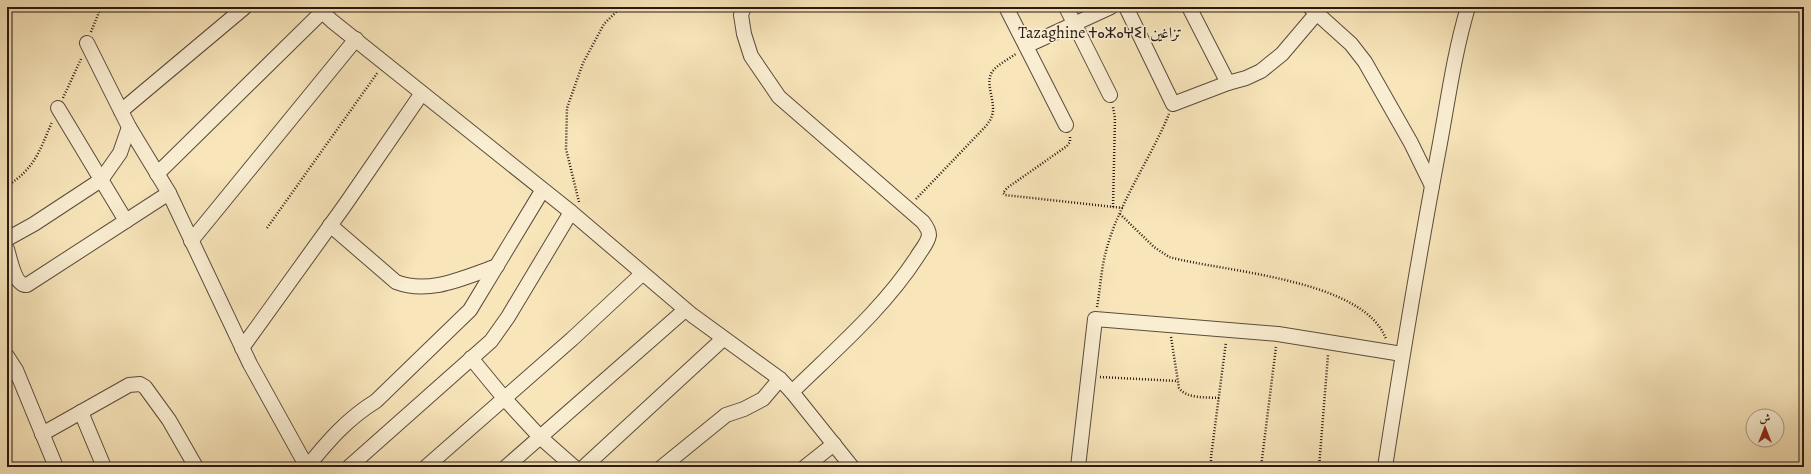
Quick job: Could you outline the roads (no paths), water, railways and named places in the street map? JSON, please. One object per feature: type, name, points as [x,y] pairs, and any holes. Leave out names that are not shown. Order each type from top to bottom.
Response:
[{"type":"street","points":[[121,111],[245,7]]},
{"type":"street","points":[[744,7],[741,15],[744,34],[751,56],[779,98],[907,208],[928,229],[929,235],[926,243],[902,281],[866,320],[792,392]]},
{"type":"street","points":[[1006,7],[1066,125]]},
{"type":"street","points":[[1066,7],[1110,95]]},
{"type":"street","points":[[1026,46],[1111,7]]},
{"type":"street","points":[[1126,7],[1173,104],[1228,83],[1246,78],[1261,71],[1282,54],[1313,10],[1351,44],[1365,62],[1411,143],[1432,186]]},
{"type":"street","points":[[1189,7],[1228,83]]},
{"type":"street","points":[[1385,467],[1396,353],[1432,186],[1454,62],[1468,7]]},
{"type":"street","points":[[157,174],[320,9],[384,63],[571,212],[685,310],[780,379],[852,467]]},
{"type":"street","points":[[191,241],[356,39]]},
{"type":"street","points":[[87,43],[129,127],[169,193],[242,348],[307,467],[339,429],[376,400],[470,310],[498,266],[542,190]]},
{"type":"street","points":[[242,348],[422,93]]},
{"type":"street","points":[[58,108],[126,221]]},
{"type":"street","points":[[7,241],[101,180],[120,153],[129,127]]},
{"type":"street","points":[[7,249],[18,281],[24,285],[27,285],[169,193]]},
{"type":"street","points":[[349,467],[491,340],[501,327],[571,212]]},
{"type":"street","points":[[330,225],[396,282],[406,285],[433,286],[498,266]]},
{"type":"street","points":[[426,467],[642,274]]},
{"type":"street","points":[[506,467],[685,310]]},
{"type":"street","points":[[1078,467],[1096,319],[1278,334],[1396,353]]},
{"type":"street","points":[[584,467],[723,339]]},
{"type":"street","points":[[7,356],[16,370],[56,467]]},
{"type":"street","points":[[471,358],[504,398],[540,437],[574,467]]},
{"type":"street","points":[[662,467],[726,415],[750,407],[763,399],[780,379]]},
{"type":"street","points":[[42,434],[129,385],[140,384],[145,386],[169,420],[196,467]]},
{"type":"street","points":[[81,412],[104,467]]},
{"type":"street","points":[[805,467],[834,444]]},
{"type":"district","name":"Tazaghine ⵜⴰⵣⴰⵖⵉⵏ تزاغين","points":[[1100,33]]}]
